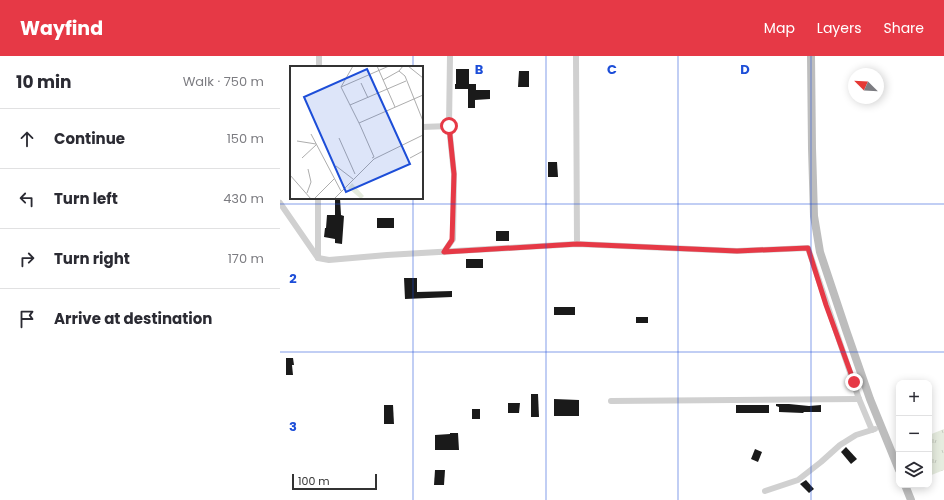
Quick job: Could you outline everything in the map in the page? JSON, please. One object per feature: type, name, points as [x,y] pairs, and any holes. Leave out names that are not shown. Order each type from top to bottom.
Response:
[{"type":"street","points":[[319,66],[320,56]]},
{"type":"street","points":[[444,252],[452,240],[454,174],[449,126],[450,56]]},
{"type":"street","points":[[576,56],[577,244]]},
{"type":"street","points":[[811,56],[814,216],[820,252],[870,399],[896,462]]},
{"type":"street","points":[[423,127],[449,126]]},
{"type":"street","points":[[318,199],[318,258]]},
{"type":"street","points":[[280,204],[318,258],[328,260],[387,255],[577,244],[737,251],[808,248],[859,399],[872,430]]},
{"type":"street","points":[[611,401],[859,399]]},
{"type":"street","points":[[765,491],[798,480],[840,445],[856,435],[882,427]]},
{"type":"street","points":[[906,488],[911,500]]},
{"type":"green space","points":[[944,429],[944,470],[932,475],[932,452],[932,434]]},
{"type":"building","points":[[456,69],[469,69],[469,84],[476,84],[476,90],[490,90],[490,99],[475,100],[475,108],[468,108],[468,89],[455,89]]},
{"type":"building","points":[[519,71],[529,71],[529,87],[518,87]]},
{"type":"building","points":[[548,162],[557,162],[558,177],[548,177]]},
{"type":"building","points":[[335,199],[340,199],[341,215],[344,216],[342,244],[335,243],[335,239],[324,237],[327,215],[335,215]]},
{"type":"building","points":[[377,218],[394,218],[394,228],[377,228]]},
{"type":"building","points":[[496,231],[509,231],[509,241],[496,241]]},
{"type":"building","points":[[466,259],[483,259],[483,268],[466,268]]},
{"type":"building","points":[[404,278],[417,278],[417,292],[452,291],[452,297],[405,299]]},
{"type":"building","points":[[554,307],[575,307],[575,315],[554,315]]},
{"type":"building","points":[[636,317],[648,317],[648,323],[636,323]]},
{"type":"building","points":[[286,358],[293,358],[293,375],[286,375]]},
{"type":"building","points":[[531,394],[538,394],[539,417],[531,417]]},
{"type":"building","points":[[554,399],[579,400],[579,416],[554,416]]},
{"type":"building","points":[[508,403],[520,403],[519,413],[508,413]]},
{"type":"building","points":[[776,404],[809,406],[821,405],[821,412],[779,412],[779,407],[776,406]]},
{"type":"building","points":[[384,405],[393,405],[394,424],[384,424]]},
{"type":"building","points":[[736,405],[769,405],[769,413],[736,413]]},
{"type":"building","points":[[472,409],[480,409],[480,419],[472,419]]},
{"type":"building","points":[[458,433],[459,450],[435,450],[435,435]]},
{"type":"building","points":[[846,447],[857,459],[851,464],[841,452]]},
{"type":"building","points":[[755,449],[762,452],[758,462],[751,459]]},
{"type":"building","points":[[435,470],[445,470],[444,485],[434,485]]},
{"type":"building","points":[[806,480],[814,489],[809,493],[800,484]]},
{"type":"route","points":[[449,126],[454,174],[452,240],[444,252],[577,244],[737,251],[808,248],[826,305],[854,382]]}]
